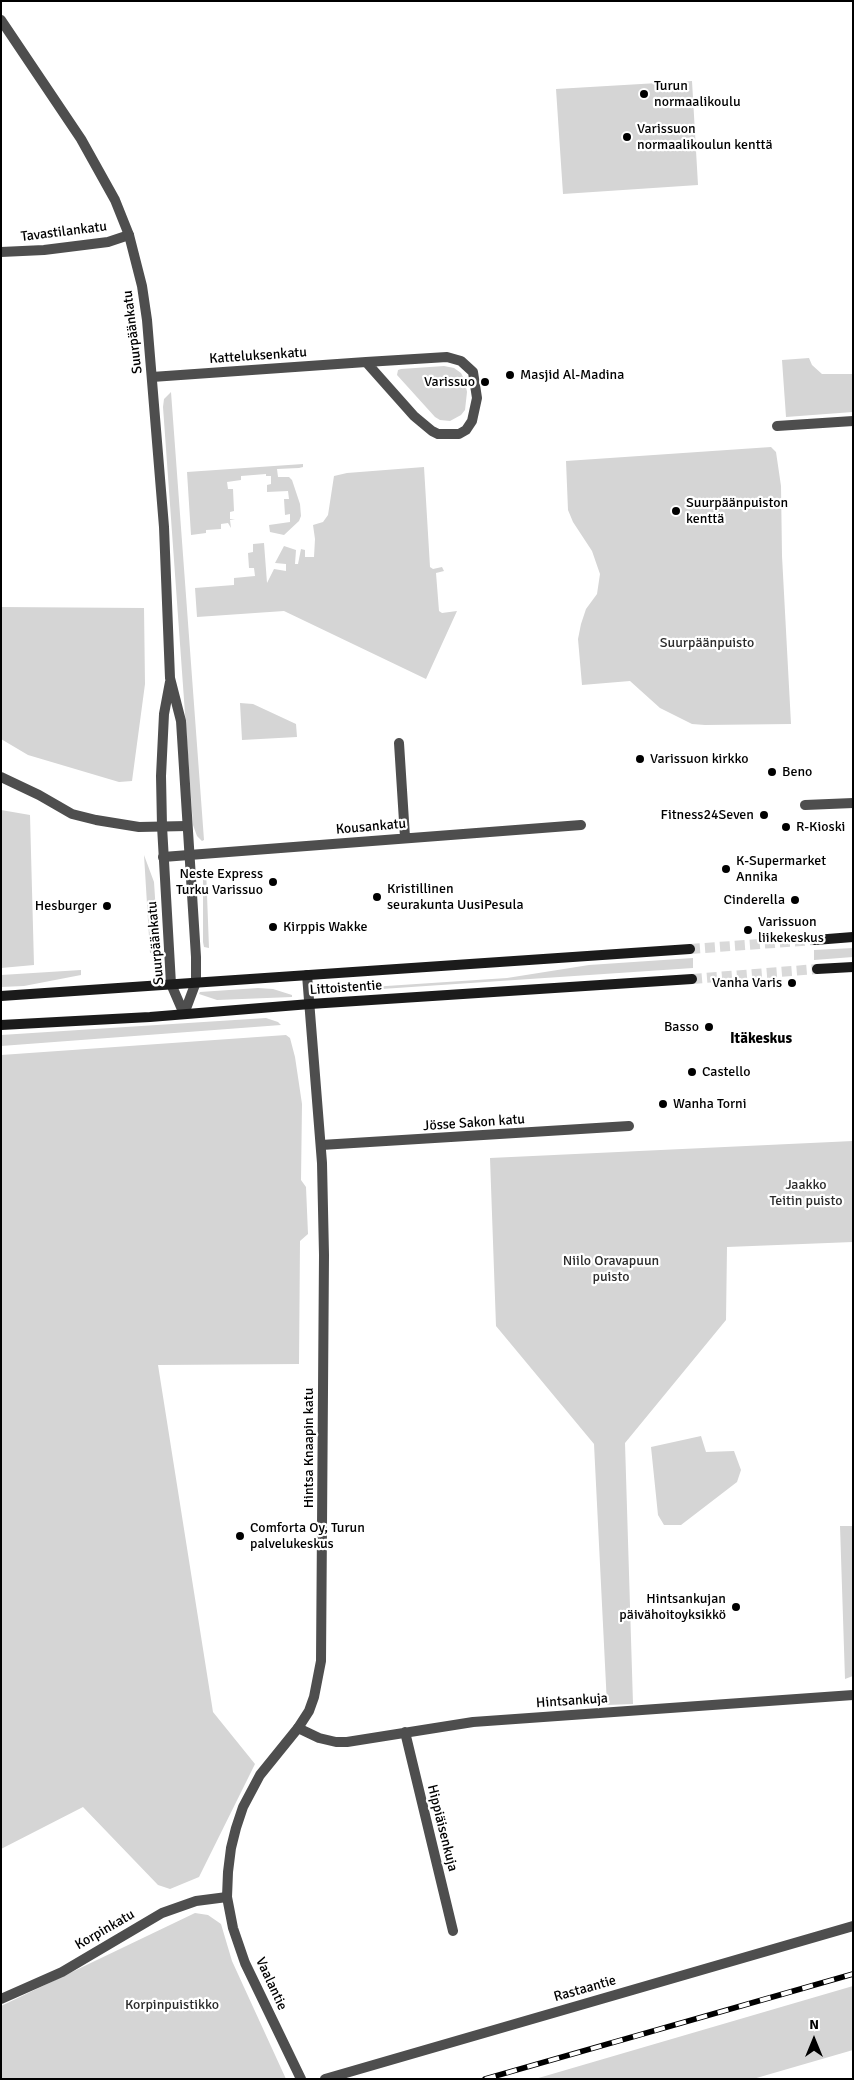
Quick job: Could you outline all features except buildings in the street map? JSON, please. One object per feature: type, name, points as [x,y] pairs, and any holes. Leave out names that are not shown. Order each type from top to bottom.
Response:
[{"type":"main road","points":[[815,940],[853,937]]},
{"type":"main road","name":"Littoistentie","points":[[1,996],[690,948]]},
{"type":"main road","points":[[817,970],[853,967]]},
{"type":"main road","name":"Littoistentie","points":[[1,1024],[184,1014],[692,978]]},
{"type":"street","name":"Suurpäänkatu","points":[[1,20],[81,139],[115,200],[129,235],[145,303],[164,527],[170,678],[162,741],[163,857],[171,984],[184,1014]]},
{"type":"street","name":"Tavastilankatu","points":[[1,252],[44,250],[108,242],[129,235]]},
{"type":"street","name":"Katteluksenkatu","points":[[152,377],[366,362],[447,357],[461,361],[473,372],[477,398],[472,421],[466,430],[459,434],[447,435],[432,431],[420,422],[366,362]]},
{"type":"street","points":[[777,426],[853,421]]},
{"type":"street","name":"Suurpäänkatu","points":[[170,678],[181,721],[196,982],[184,1014]]},
{"type":"street","points":[[399,743],[405,837]]},
{"type":"street","points":[[1,776],[72,814],[139,827],[187,826]]},
{"type":"street","points":[[804,805],[853,802]]},
{"type":"street","name":"Kousankatu","points":[[163,857],[581,825]]},
{"type":"street","name":"Hintsa Knaapin katu","points":[[227,1897],[228,1872],[232,1848],[243,1807],[260,1775],[298,1728],[314,1697],[321,1661],[324,1255],[321,1145],[307,975]]},
{"type":"street","name":"Jösse Sakon katu","points":[[321,1145],[629,1126]]},
{"type":"street","name":"Hintsankuja","points":[[298,1728],[319,1738],[336,1742],[347,1742],[473,1722],[853,1695]]},
{"type":"street","name":"Hippiäisenkuja","points":[[405,1732],[453,1931]]},
{"type":"street","name":"Korpinkatu","points":[[1,1999],[62,1972],[162,1913],[196,1901],[227,1897]]},
{"type":"street","name":"Vaalantie","points":[[227,1897],[233,1928],[242,1955],[301,2079]]},
{"type":"street","name":"Rastaantie","points":[[325,2079],[853,1926]]},
{"type":"green space","name":"Varissuon normaalikoulun kenttä","points":[[692,81],[698,185],[563,194],[556,89]]},
{"type":"green space","points":[[809,358],[812,365],[822,374],[853,374],[853,412],[786,417],[782,360]]},
{"type":"green space","points":[[444,366],[454,368],[461,373],[467,392],[465,410],[461,415],[450,421],[440,420],[435,417],[397,375],[398,370],[401,369]]},
{"type":"green space","points":[[171,392],[204,840],[202,841],[197,836],[193,825],[163,407],[164,399]]},
{"type":"green space","name":"Suurpäänpuisto","points":[[771,447],[776,452],[781,486],[782,556],[791,724],[692,724],[660,708],[630,681],[582,685],[578,639],[586,609],[597,594],[600,574],[592,551],[573,522],[568,510],[566,461]]},
{"type":"green space","points":[[303,464],[303,467],[299,468],[277,469],[278,477],[289,477],[292,480],[300,504],[301,516],[299,521],[284,535],[270,532],[269,525],[290,522],[290,514],[285,515],[284,499],[289,499],[288,491],[267,492],[267,485],[271,484],[271,476],[266,476],[266,474],[241,476],[241,480],[227,482],[228,489],[233,489],[234,511],[230,512],[230,519],[235,520],[230,520],[231,528],[228,523],[221,524],[221,529],[206,530],[206,533],[191,535],[187,472]]},
{"type":"green space","points":[[424,467],[430,567],[433,569],[442,567],[444,571],[436,573],[439,611],[442,613],[457,611],[426,679],[284,611],[197,617],[195,588],[234,585],[234,578],[255,576],[254,568],[249,568],[248,553],[253,552],[253,544],[264,543],[267,583],[274,569],[286,571],[286,564],[275,563],[284,546],[296,550],[295,564],[298,564],[301,549],[305,550],[305,557],[314,557],[315,539],[313,525],[323,522],[328,515],[334,476],[347,473]]},
{"type":"green space","points":[[1,607],[144,608],[145,684],[132,781],[119,782],[28,755],[1,739]]},
{"type":"green space","points":[[240,703],[253,704],[296,724],[297,737],[242,740]]},
{"type":"green space","points":[[1,810],[30,815],[34,965],[1,968]]},
{"type":"green space","points":[[144,855],[154,882],[157,928],[155,953],[150,953]]},
{"type":"green space","points":[[203,868],[206,868],[209,948],[204,947],[203,942]]},
{"type":"green space","points":[[853,948],[853,957],[814,960],[814,950]]},
{"type":"green space","points":[[693,958],[693,968],[337,992],[341,989],[507,978],[589,965]]},
{"type":"green space","points":[[81,970],[81,975],[24,986],[1,987],[1,975]]},
{"type":"green space","points":[[258,988],[273,989],[292,995],[292,997],[217,1000],[199,994],[200,992]]},
{"type":"green space","points":[[266,1018],[281,1025],[1,1046],[1,1035]]},
{"type":"green space","points":[[286,1035],[290,1038],[295,1057],[302,1104],[301,1180],[306,1187],[308,1234],[300,1241],[299,1364],[158,1365],[213,1712],[255,1764],[199,1877],[170,1889],[158,1885],[83,1807],[1,1849],[1,1055]]},
{"type":"green space","name":"Niilo Oravapuun puisto","points":[[853,1141],[853,1242],[727,1247],[726,1320],[625,1443],[633,1704],[607,1705],[594,1444],[496,1326],[490,1158]]},
{"type":"green space","points":[[701,1436],[706,1452],[734,1451],[741,1470],[737,1482],[681,1525],[664,1525],[658,1515],[651,1447]]},
{"type":"green space","points":[[840,1526],[853,1526],[853,1676],[845,1679]]},
{"type":"green space","name":"Korpinpuistikko","points":[[195,1913],[208,1915],[221,1924],[232,1961],[286,2079],[1,2079],[1,2006]]},
{"type":"green space","points":[[853,1986],[853,2050],[753,2079],[535,2079]]},
{"type":"tunnel","points":[[690,949],[815,940]]},
{"type":"tunnel","points":[[692,979],[817,969]]},
{"type":"railway","points":[[485,2079],[853,1974]]},
{"type":"place","name":"Turun normaalikoulu","points":[[644,94]]},
{"type":"place","name":"Varissuon normaalikoulun kenttä","points":[[627,137]]},
{"type":"place","name":"Masjid Al-Madina","points":[[510,375]]},
{"type":"place","name":"Varissuo","points":[[485,382]]},
{"type":"place","name":"Suurpäänpuiston kenttä","points":[[676,511]]},
{"type":"place","name":"Varissuon kirkko","points":[[640,759]]},
{"type":"place","name":"Beno","points":[[772,772]]},
{"type":"place","name":"Fitness24Seven","points":[[764,815]]},
{"type":"place","name":"R-Kioski","points":[[786,827]]},
{"type":"place","name":"K-Supermarket Annika","points":[[726,869]]},
{"type":"place","name":"Neste Express Turku Varissuo","points":[[273,882]]},
{"type":"place","name":"Kristillinen seurakunta UusiPesula","points":[[377,897]]},
{"type":"place","name":"Cinderella","points":[[795,900]]},
{"type":"place","name":"Hesburger","points":[[107,906]]},
{"type":"place","name":"Kirppis Wakke","points":[[273,927]]},
{"type":"place","name":"Varissuon liikekeskus","points":[[748,930]]},
{"type":"place","name":"Vanha Varis","points":[[792,983]]},
{"type":"place","name":"Basso","points":[[709,1027]]},
{"type":"place","name":"Castello","points":[[692,1072]]},
{"type":"place","name":"Wanha Torni","points":[[663,1104]]},
{"type":"place","name":"Comforta Oy, Turun palvelukeskus","points":[[240,1536]]},
{"type":"place","name":"Hintsankujan päivähoitoyksikkö","points":[[736,1607]]},
{"type":"district","name":"Itäkeskus","points":[[761,1039]]},
{"type":"park label","name":"Jaakko Teitin puisto","points":[[806,1194]]}]
